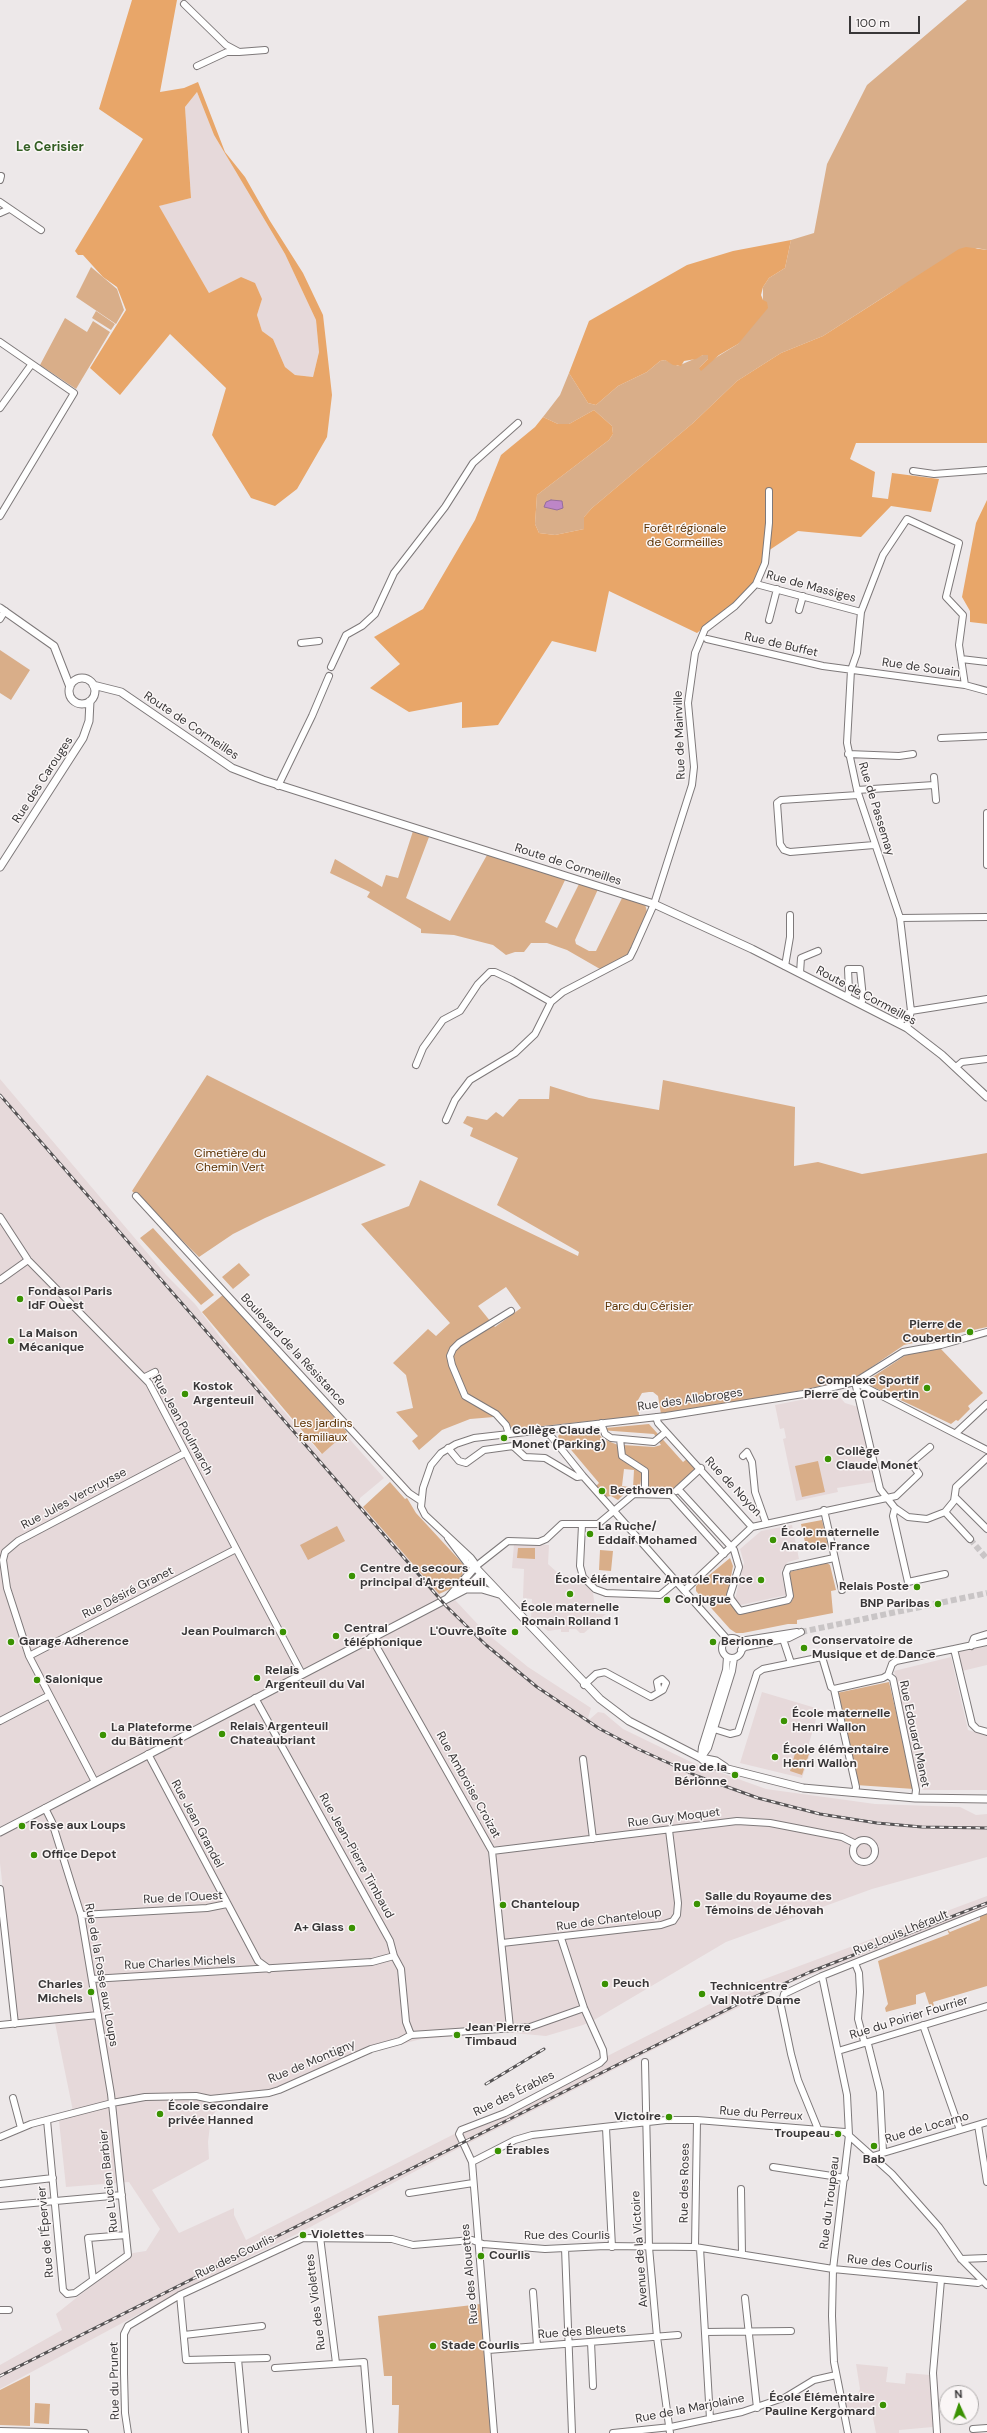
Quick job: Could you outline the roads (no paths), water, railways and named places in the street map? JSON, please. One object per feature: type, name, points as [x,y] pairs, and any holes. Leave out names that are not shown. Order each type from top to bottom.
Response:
[{"type":"main road","points":[[3,609],[54,645],[62,662],[70,687],[70,696],[84,710],[88,724]]},
{"type":"main road","points":[[62,662],[71,674],[87,679],[93,685],[122,693]]},
{"type":"main road","points":[[70,687],[80,678]]},
{"type":"main road","points":[[92,699],[93,685]]},
{"type":"main road","points":[[78,703],[92,699],[106,692],[122,693]]},
{"type":"main road","name":"Route de Cormeilles","points":[[122,693],[232,768],[278,786],[654,904],[847,996],[907,1028],[956,1068],[987,1098]]},
{"type":"main road","name":"Rue des Carouges","points":[[0,867],[84,738],[92,699]]},
{"type":"main road","points":[[448,1598],[475,1568]]},
{"type":"main road","name":"Boulevard de la Résistance","points":[[475,1568],[584,1685],[628,1721],[701,1758],[708,1764],[777,1783],[855,1793],[915,1798],[987,1799]]},
{"type":"main road","points":[[0,1832],[466,1589],[481,1574]]},
{"type":"main road","points":[[466,1589],[482,1589],[501,1595]]},
{"type":"street","points":[[184,4],[226,44],[239,52]]},
{"type":"street","points":[[197,66],[227,52],[266,50]]},
{"type":"street","points":[[0,202],[8,209],[41,230]]},
{"type":"street","points":[[0,213],[8,209]]},
{"type":"street","points":[[0,342],[31,365],[74,393],[0,516]]},
{"type":"street","points":[[0,408],[31,365]]},
{"type":"street","points":[[331,667],[346,635],[362,626],[375,614],[394,573],[445,507],[473,463],[518,423]]},
{"type":"street","points":[[913,472],[934,474],[987,470]]},
{"type":"street","name":"Rue de Mainville","points":[[551,1002],[563,992],[630,957],[654,904],[692,785],[694,766],[688,703],[695,653],[705,629],[740,602],[756,584],[765,564],[769,523],[768,491]]},
{"type":"street","name":"Rue de Passemay","points":[[907,1028],[911,1011],[900,918],[857,793],[847,743],[851,670],[858,653],[861,612],[883,555],[907,519],[959,543],[946,597],[963,615],[959,645],[961,659]]},
{"type":"street","name":"Rue de Massiges","points":[[756,584],[861,612]]},
{"type":"street","points":[[769,620],[777,589]]},
{"type":"street","points":[[799,610],[803,596]]},
{"type":"street","points":[[0,619],[3,609]]},
{"type":"street","name":"Rue de Buffet","points":[[707,639],[851,670]]},
{"type":"street","points":[[301,643],[319,641]]},
{"type":"street","points":[[965,685],[961,659],[987,662]]},
{"type":"street","name":"Rue de Souain","points":[[851,670],[965,685],[987,691]]},
{"type":"street","points":[[278,786],[312,716],[329,676]]},
{"type":"street","points":[[941,738],[987,736]]},
{"type":"street","points":[[848,754],[899,756],[913,754]]},
{"type":"street","points":[[934,777],[936,800]]},
{"type":"street","points":[[874,845],[790,852],[784,850],[780,844],[776,803],[781,800],[934,785]]},
{"type":"street","points":[[987,813],[987,865]]},
{"type":"street","points":[[785,966],[790,937],[790,915]]},
{"type":"street","points":[[900,918],[987,917]]},
{"type":"street","points":[[800,973],[801,958],[818,951]]},
{"type":"street","points":[[847,996],[849,990],[848,969],[860,969],[863,998],[861,1004]]},
{"type":"street","points":[[416,1065],[423,1048],[443,1020],[460,1011],[478,984],[490,972],[495,972],[512,980],[551,1002],[535,1034],[515,1054],[470,1080],[455,1100],[446,1120]]},
{"type":"street","points":[[898,1023],[911,1011],[987,999]]},
{"type":"street","points":[[956,1068],[962,1062],[987,1059]]},
{"type":"street","name":"Boulevard de la Résistance","points":[[136,1196],[409,1493],[421,1501],[423,1512],[447,1537],[467,1563],[475,1568]]},
{"type":"street","name":"Rue Jean Poulmarch","points":[[0,1217],[28,1260],[145,1378],[302,1674]]},
{"type":"street","points":[[0,1280],[28,1260]]},
{"type":"street","points":[[509,1434],[506,1425],[496,1414],[465,1396],[452,1365],[450,1356],[453,1349],[459,1343],[511,1311]]},
{"type":"street","name":"Rue des Allobroges","points":[[421,1501],[431,1465],[448,1448],[469,1439],[656,1417],[792,1396],[856,1382],[903,1352],[941,1345],[987,1332]]},
{"type":"street","points":[[145,1378],[155,1372]]},
{"type":"street","points":[[856,1382],[956,1432],[987,1450]]},
{"type":"street","points":[[856,1382],[880,1489],[895,1508],[915,1519],[934,1518],[945,1512],[955,1497],[956,1487],[987,1458]]},
{"type":"street","points":[[956,1432],[987,1404]]},
{"type":"street","name":"Rue de Noyon","points":[[656,1417],[658,1423],[701,1468],[752,1527],[824,1510],[896,1496],[919,1474],[911,1463],[930,1447]]},
{"type":"street","points":[[601,1423],[609,1437],[620,1439],[654,1442],[666,1432]]},
{"type":"street","points":[[546,1430],[583,1476],[727,1639]]},
{"type":"street","points":[[620,1439],[622,1456],[641,1466],[645,1471],[645,1494]]},
{"type":"street","points":[[448,1448],[459,1461],[466,1463],[484,1450],[513,1446],[525,1457],[545,1458],[577,1476],[583,1476]]},
{"type":"street","points":[[743,1456],[746,1452],[752,1462],[755,1492],[766,1523]]},
{"type":"street","name":"Rue Jules Vercruysse","points":[[95,1782],[48,1696],[29,1656],[7,1588],[3,1560],[5,1552],[11,1545],[185,1453]]},
{"type":"street","points":[[475,1568],[508,1541],[539,1542],[546,1539],[562,1524],[598,1524],[634,1494],[671,1495],[701,1468]]},
{"type":"street","points":[[678,1489],[732,1547],[739,1563],[730,1595],[731,1599],[740,1610],[789,1598],[786,1576],[788,1568],[834,1558]]},
{"type":"street","points":[[671,1495],[724,1554]]},
{"type":"street","points":[[955,1497],[987,1529]]},
{"type":"street","points":[[895,1508],[893,1516],[908,1582],[945,1574]]},
{"type":"street","points":[[824,1510],[842,1590]]},
{"type":"street","points":[[945,1512],[970,1539]]},
{"type":"street","points":[[696,1522],[703,1516]]},
{"type":"street","points":[[582,1525],[580,1566],[583,1576],[590,1585],[606,1593],[660,1595],[677,1581]]},
{"type":"street","points":[[684,1590],[752,1527]]},
{"type":"street","name":"Rue Désiré Granet","points":[[29,1656],[236,1549]]},
{"type":"street","points":[[0,1586],[7,1588]]},
{"type":"street","points":[[971,1646],[974,1638],[987,1634]]},
{"type":"street","points":[[701,1758],[708,1748],[732,1671],[730,1657],[721,1648],[727,1639],[732,1637],[740,1641],[782,1636]]},
{"type":"street","points":[[701,1758],[702,1748],[730,1657],[745,1647],[782,1636]]},
{"type":"street","points":[[782,1636],[791,1663]]},
{"type":"street","name":"Rue Ambroise Croizat","points":[[372,1637],[492,1851],[510,2028]]},
{"type":"street","points":[[740,1641],[741,1650]]},
{"type":"street","points":[[834,1689],[888,1675],[890,1666],[896,1661],[987,1642]]},
{"type":"street","points":[[954,1649],[972,1724],[977,1729],[987,1732]]},
{"type":"street","points":[[714,1729],[732,1734],[738,1732],[758,1671],[822,1657],[831,1687],[834,1689],[856,1787],[855,1793]]},
{"type":"street","points":[[584,1685],[596,1674],[604,1672],[648,1696],[653,1697],[659,1692]]},
{"type":"street","name":"Rue Edouard Manet","points":[[888,1675],[892,1679],[916,1790],[915,1798]]},
{"type":"street","points":[[0,1721],[48,1696]]},
{"type":"street","name":"Rue Jean-Pierre Timbaud","points":[[255,1698],[390,1941],[394,1956],[401,1969],[406,2022],[411,2034]]},
{"type":"street","name":"Rue Jean Grandel","points":[[148,1754],[227,1904]]},
{"type":"street","points":[[583,1759],[593,1839]]},
{"type":"street","name":"Rue de la Fosse aux Loups","points":[[45,1808],[52,1822],[81,1915],[112,2103]]},
{"type":"street","name":"Rue Guy Moquet","points":[[492,1851],[754,1821],[842,1837],[856,1844]]},
{"type":"street","name":"Rue de Chanteloup","points":[[502,1943],[561,1938],[661,1925],[673,1921],[677,1916],[678,1903],[669,1830]]},
{"type":"street","points":[[0,1890],[16,2024]]},
{"type":"street","name":"Rue de l'Ouest","points":[[81,1915],[207,1908],[227,1904],[258,1961],[269,1969]]},
{"type":"street","name":"Rue Louis Lhérault","points":[[818,2129],[798,2080],[780,2002],[788,1991],[987,1910]]},
{"type":"street","points":[[561,1938],[584,2008]]},
{"type":"street","points":[[269,1969],[372,1962],[394,1956]]},
{"type":"street","points":[[855,1964],[859,1973],[860,1992],[858,2019],[880,2092],[883,2152]]},
{"type":"street","name":"Rue Charles Michels","points":[[92,1979],[269,1969]]},
{"type":"street","name":"Rue du Troupeau","points":[[822,1976],[847,2095],[849,2135],[833,2269],[832,2338],[836,2375],[848,2433]]},
{"type":"street","name":"Rue du Poirier Fourrier","points":[[838,2051],[987,2006]]},
{"type":"street","name":"Rue de Montigny","points":[[0,2137],[21,2128],[47,2120],[112,2103],[145,2097],[196,2096],[210,2099],[269,2093],[280,2090],[371,2049],[400,2041],[411,2034],[510,2028],[540,2024],[584,2008]]},
{"type":"street","name":"Rue des Érables","points":[[472,2162],[459,2137],[461,2130],[487,2121],[600,2063],[604,2057],[602,2047],[584,2008]]},
{"type":"street","points":[[0,2025],[98,2015]]},
{"type":"street","points":[[923,2025],[960,2130]]},
{"type":"street","name":"Avenue de la Victoire","points":[[645,2062],[645,2122],[649,2247],[657,2337],[669,2430]]},
{"type":"street","points":[[13,2098],[21,2128]]},
{"type":"street","name":"Rue Lucien Barbier","points":[[112,2103],[127,2257]]},
{"type":"street","name":"Rue de l'Épervier","points":[[47,2120],[62,2290],[67,2294],[75,2293],[93,2279],[127,2257]]},
{"type":"street","name":"Rue du Perreux","points":[[472,2162],[515,2140],[532,2135],[606,2128],[645,2122],[697,2120],[845,2132],[873,2156],[939,2227],[961,2259],[984,2283]]},
{"type":"street","name":"Rue des Roses","points":[[697,2120],[698,2248],[710,2419]]},
{"type":"street","name":"Rue de Locarno","points":[[873,2156],[987,2122]]},
{"type":"street","points":[[978,2125],[987,2182]]},
{"type":"street","points":[[606,2128],[612,2247]]},
{"type":"street","name":"Rue des Alouettes","points":[[472,2162],[494,2433]]},
{"type":"street","points":[[773,2167],[845,2178]]},
{"type":"street","points":[[0,2184],[53,2178]]},
{"type":"street","points":[[409,2193],[473,2183]]},
{"type":"street","points":[[741,2189],[742,2254]]},
{"type":"street","points":[[0,2206],[122,2195]]},
{"type":"street","points":[[93,2279],[88,2238],[126,2236]]},
{"type":"street","name":"Rue des Courlis","points":[[126,2328],[180,2295],[291,2242],[302,2238],[320,2237],[392,2239],[413,2244],[472,2240],[483,2244],[565,2248],[698,2248],[833,2269],[984,2283]]},
{"type":"street","name":"Rue des Violettes","points":[[320,2237],[336,2363]]},
{"type":"street","points":[[565,2248],[572,2433]]},
{"type":"street","points":[[961,2259],[987,2258]]},
{"type":"street","points":[[937,2433],[933,2373],[941,2280]]},
{"type":"street","points":[[533,2292],[537,2346]]},
{"type":"street","points":[[180,2295],[186,2360],[266,2358]]},
{"type":"street","points":[[745,2298],[757,2408]]},
{"type":"street","points":[[0,2310],[9,2310]]},
{"type":"street","points":[[184,2335],[262,2326]]},
{"type":"street","name":"Rue du Prunet","points":[[126,2328],[125,2393],[128,2433]]},
{"type":"street","points":[[705,2332],[791,2331]]},
{"type":"street","name":"Rue des Bleuets","points":[[488,2350],[678,2335]]},
{"type":"street","points":[[591,2342],[593,2386]]},
{"type":"street","points":[[238,2359],[244,2433]]},
{"type":"street","points":[[275,2368],[364,2362],[370,2433]]},
{"type":"street","name":"Rue de la Marjolaine","points":[[613,2433],[669,2430],[757,2408],[786,2397],[814,2380],[836,2375]]},
{"type":"street","points":[[973,2429],[987,2428]]},
{"type":"street","points":[[0,2431],[85,2433]]},
{"type":"tunnel","points":[[970,1539],[987,1559]]},
{"type":"tunnel","points":[[801,1632],[987,1593]]},
{"type":"railway","points":[[0,1095],[446,1606],[486,1645],[537,1687],[600,1729],[638,1749],[697,1776],[758,1798],[820,1814],[877,1823],[922,1827],[987,1828]]},
{"type":"railway","points":[[0,2376],[734,2006],[810,1972],[987,1903]]},
{"type":"railway","points":[[486,2084],[544,2049]]},
{"type":"place","name":"Fondasol Paris IdF Ouest","points":[[20,1299]]},
{"type":"place","name":"Pierre de Coubertin","points":[[970,1332]]},
{"type":"place","name":"La Maison Mécanique","points":[[11,1341]]},
{"type":"place","name":"Complexe Sportif Pierre de Coubertin","points":[[927,1388]]},
{"type":"place","name":"Kostok Argenteuil","points":[[185,1394]]},
{"type":"place","name":"Collège Claude Monet (Parking)","points":[[504,1438]]},
{"type":"place","name":"Collège Claude Monet","points":[[828,1459]]},
{"type":"place","name":"Beethoven","points":[[602,1491]]},
{"type":"place","name":"La Ruche/ Eddaif Mohamed","points":[[590,1534]]},
{"type":"place","name":"École maternelle Anatole France","points":[[773,1540]]},
{"type":"place","name":"Centre de secours principal d'Argenteuil","points":[[352,1576]]},
{"type":"place","name":"École élémentaire Anatole France","points":[[761,1580]]},
{"type":"place","name":"Relais Poste","points":[[917,1587]]},
{"type":"place","name":"École maternelle Romain Rolland 1","points":[[570,1594]]},
{"type":"place","name":"Conjugue","points":[[667,1600]]},
{"type":"place","name":"BNP Paribas","points":[[938,1604]]},
{"type":"place","name":"Jean Poulmarch","points":[[283,1632]]},
{"type":"place","name":"L'Ouvre Boîte","points":[[515,1632]]},
{"type":"place","name":"Central téléphonique","points":[[336,1636]]},
{"type":"place","name":"Garage Adherence","points":[[11,1642]]},
{"type":"place","name":"Berionne","points":[[713,1642]]},
{"type":"place","name":"Conservatoire de Musique et de Dance","points":[[804,1648]]},
{"type":"place","name":"Relais Argenteuil du Val","points":[[257,1678]]},
{"type":"place","name":"Salonique","points":[[37,1680]]},
{"type":"place","name":"École maternelle Henri Wallon","points":[[784,1721]]},
{"type":"place","name":"Relais Argenteuil Chateaubriant","points":[[222,1734]]},
{"type":"place","name":"La Plateforme du Bâtiment","points":[[103,1735]]},
{"type":"place","name":"École élémentaire Henri Wallon","points":[[775,1757]]},
{"type":"place","name":"Rue de la Bérionne","points":[[735,1775]]},
{"type":"place","name":"Fosse aux Loups","points":[[22,1826]]},
{"type":"place","name":"Office Depot","points":[[34,1855]]},
{"type":"place","name":"Salle du Royaume des Témoins de Jéhovah","points":[[697,1904]]},
{"type":"place","name":"Chanteloup","points":[[503,1905]]},
{"type":"place","name":"A+ Glass","points":[[352,1928]]},
{"type":"place","name":"Peuch","points":[[605,1984]]},
{"type":"place","name":"Charles Michels","points":[[91,1992]]},
{"type":"place","name":"Technicentre Val Notre Dame","points":[[702,1994]]},
{"type":"place","name":"Jean Pierre Timbaud","points":[[457,2035]]},
{"type":"place","name":"École secondaire privée Hanned","points":[[160,2114]]},
{"type":"place","name":"Victoire","points":[[669,2117]]},
{"type":"place","name":"Troupeau","points":[[838,2134]]},
{"type":"place","name":"Bab","points":[[874,2146]]},
{"type":"place","name":"Érables","points":[[498,2151]]},
{"type":"place","name":"Violettes","points":[[303,2235]]},
{"type":"place","name":"Courlis","points":[[481,2256]]},
{"type":"place","name":"Stade Courlis","points":[[433,2346]]},
{"type":"place","name":"École Élémentaire Pauline Kergomard","points":[[883,2405]]},
{"type":"district","name":"Le Cerisier","points":[[50,148]]},
{"type":"park label","name":"Forêt régionale de Cormeilles","points":[[685,536]]},
{"type":"park label","name":"Cimetière du Chemin Vert","points":[[230,1161]]},
{"type":"park label","name":"Parc du Cérisier","points":[[649,1307]]},
{"type":"park label","name":"Les jardins familiaux","points":[[323,1431]]}]
